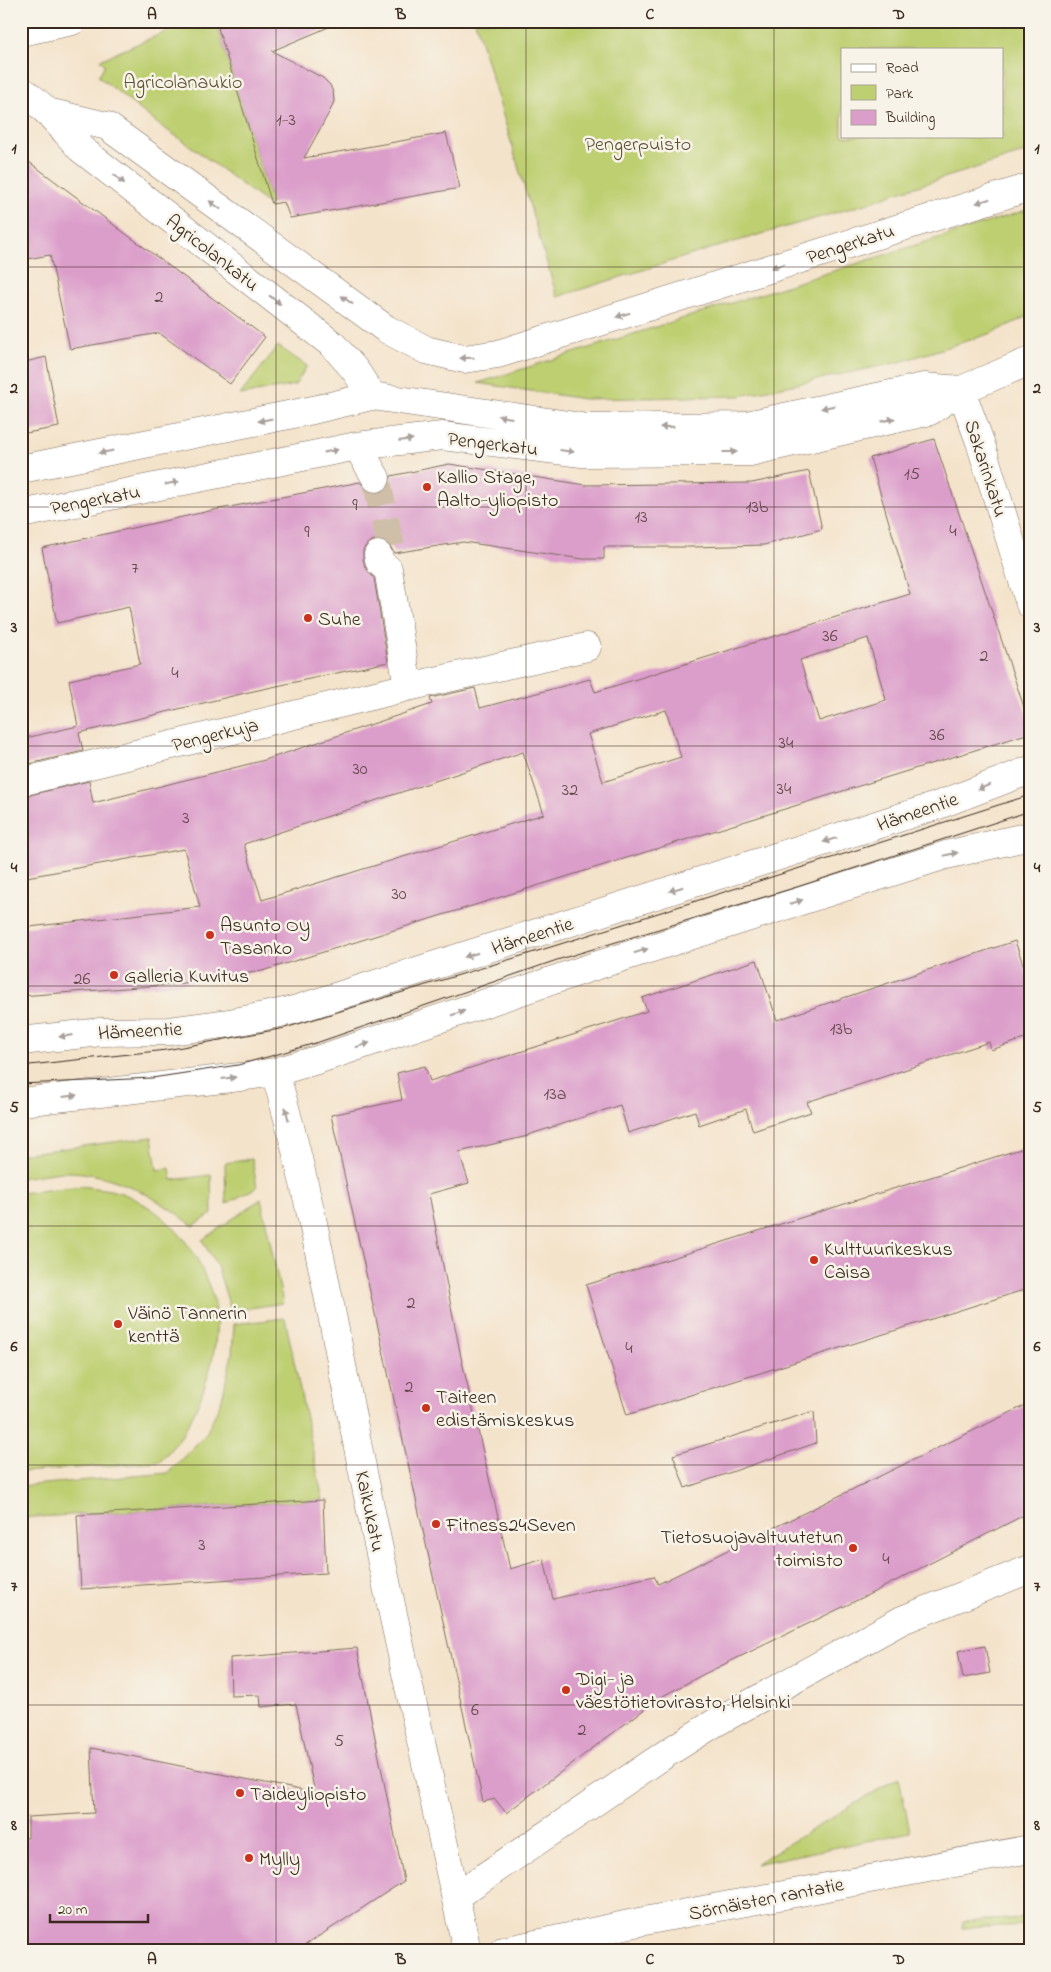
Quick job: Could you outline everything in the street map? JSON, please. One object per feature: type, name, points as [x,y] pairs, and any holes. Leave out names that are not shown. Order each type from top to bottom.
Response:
[{"type":"street","points":[[21,32],[72,21]]},
{"type":"street","name":"Agricolankatu","points":[[21,90],[48,112],[81,149],[334,345],[355,370],[372,396]]},
{"type":"street","name":"Agricolankatu","points":[[48,112],[107,126],[386,329]]},
{"type":"street","name":"Pengerkatu","points":[[386,329],[426,350],[464,359],[498,354],[1030,187]]},
{"type":"street","name":"Pengerkatu","points":[[21,514],[358,446],[442,436],[582,453],[750,452],[930,411],[962,390],[1030,360]]},
{"type":"street","name":"Pengerkatu","points":[[21,469],[313,410],[372,396],[588,428],[742,426],[924,386],[962,390]]},
{"type":"street","name":"Sakarinkatu","points":[[962,390],[1030,604]]},
{"type":"street","points":[[358,446],[369,480]]},
{"type":"street","points":[[386,559],[408,687]]},
{"type":"street","name":"Pengerkuja","points":[[21,782],[408,687],[587,647]]},
{"type":"street","name":"Hämeentie","points":[[21,1041],[101,1032],[169,1031],[230,1023],[294,1010],[936,806],[1030,770]]},
{"type":"street","points":[[21,1102],[275,1072],[317,1060],[595,966],[946,855],[1030,836]]},
{"type":"street","name":"Kaikukatu","points":[[275,1072],[298,1158],[320,1258],[387,1587],[467,1951]]},
{"type":"street","points":[[456,1896],[667,1753],[720,1720],[902,1620],[1030,1569]]},
{"type":"street","name":"Sörnäisten rantatie","points":[[503,1951],[649,1920],[1030,1849]]},
{"type":"green space","name":"Agricolanaukio","points":[[191,21],[234,21],[234,23],[218,28],[272,204],[268,204],[158,124],[98,76],[105,65],[100,60]]},
{"type":"green space","name":"Pengerpuisto","points":[[475,21],[1030,21],[1030,151],[869,203],[710,249],[557,297]]},
{"type":"green space","points":[[1030,209],[1030,315],[992,333],[900,362],[740,396],[584,399],[478,383]]},
{"type":"green space","points":[[278,346],[307,366],[295,385],[240,395]]},
{"type":"green space","points":[[152,1137],[157,1170],[170,1168],[172,1180],[211,1175],[212,1214],[193,1226],[149,1196],[116,1181],[99,1176],[63,1172],[21,1178],[21,1154]]},
{"type":"green space","points":[[252,1159],[257,1187],[226,1204],[225,1163]]},
{"type":"green space","name":"Väinö Tannerin kenttä","points":[[81,1186],[122,1193],[145,1205],[174,1228],[190,1248],[209,1285],[216,1312],[215,1344],[212,1360],[203,1392],[190,1421],[180,1438],[160,1462],[21,1472],[21,1193]]},
{"type":"green space","points":[[261,1199],[283,1303],[231,1311],[217,1266],[202,1240]]},
{"type":"green space","points":[[285,1318],[323,1500],[21,1518],[21,1486],[168,1473],[206,1434],[222,1399],[232,1354],[234,1324]]},
{"type":"green space","points":[[899,1777],[910,1832],[755,1864]]},
{"type":"green space","points":[[1030,1918],[1030,1925],[962,1928],[963,1921]]},
{"type":"building","points":[[239,21],[343,21],[272,51],[323,78],[330,85],[333,92],[334,101],[331,109],[304,158],[446,133],[460,188],[290,218],[284,202],[272,204],[218,28]]},
{"type":"building","points":[[21,156],[265,337],[230,384],[159,333],[70,349],[50,255],[21,260]]},
{"type":"building","points":[[46,357],[59,427],[21,434],[21,363]]},
{"type":"building","points":[[934,439],[1030,725],[1030,733],[262,971],[177,984],[21,996],[21,928],[200,907],[184,849],[21,878],[21,797],[89,781],[93,803],[265,760],[432,704],[430,698],[475,688],[480,708],[590,679],[595,692],[910,594],[870,458]],"holes":[[[868,638],[886,700],[819,721],[800,660]],[[666,710],[681,757],[603,782],[588,734]],[[523,752],[544,814],[262,900],[244,844]]]},
{"type":"building","points":[[449,464],[586,485],[752,483],[809,471],[822,529],[764,545],[604,547],[604,559],[583,559],[463,542],[394,553],[389,544],[382,540],[374,540],[367,544],[363,550],[363,559],[365,567],[374,578],[388,662],[249,692],[79,733],[83,751],[21,766],[21,739],[78,726],[69,680],[140,664],[129,607],[57,623],[42,548],[214,510],[360,482],[368,491],[377,494],[389,486],[391,476]]},
{"type":"building","points":[[1015,941],[1030,984],[1030,1037],[991,1050],[989,1042],[807,1102],[811,1112],[753,1131],[746,1109],[699,1125],[695,1111],[628,1133],[620,1105],[528,1136],[459,1152],[469,1183],[429,1194],[461,1357],[510,1569],[544,1559],[553,1599],[654,1576],[658,1584],[1030,1403],[1030,1512],[874,1592],[704,1674],[661,1697],[506,1813],[495,1799],[483,1802],[331,1115],[402,1100],[397,1073],[425,1066],[430,1081],[647,1011],[642,998],[757,960],[777,1020]]},
{"type":"building","points":[[1030,1146],[1030,1288],[627,1415],[586,1285]]},
{"type":"building","points":[[814,1411],[816,1443],[685,1488],[673,1455]]},
{"type":"building","points":[[323,1500],[326,1573],[81,1589],[77,1515]]},
{"type":"building","points":[[985,1646],[990,1673],[963,1678],[958,1651]]},
{"type":"building","name":"Taideyliopisto","points":[[357,1648],[404,1881],[296,1951],[21,1951],[21,1838],[28,1838],[28,1817],[94,1813],[91,1748],[315,1793],[296,1704],[261,1707],[260,1695],[231,1696],[230,1658]]},
{"type":"tunnel","points":[[376,478],[392,553]]},
{"type":"tram line","points":[[21,1066],[166,1050],[285,1028],[554,946],[1030,795]]},
{"type":"tram line","points":[[21,1084],[152,1078],[238,1065],[319,1042],[557,960],[797,887],[1030,811]]},
{"type":"place","name":"Kallio Stage, Aalto-yliopisto","points":[[427,487]]},
{"type":"place","name":"Suhe","points":[[308,618]]},
{"type":"place","name":"Asunto Oy Tasanko","points":[[210,935]]},
{"type":"place","name":"Galleria Kuvitus","points":[[114,975]]},
{"type":"place","name":"Kulttuurikeskus Caisa","points":[[814,1260]]},
{"type":"place","name":"Väinö Tannerin kenttä","points":[[118,1324]]},
{"type":"place","name":"Taiteen edistämiskeskus","points":[[426,1408]]},
{"type":"place","name":"Fitness24Seven","points":[[436,1524]]},
{"type":"place","name":"Tietosuojavaltuutetun toimisto","points":[[853,1548]]},
{"type":"place","name":"Digi- ja väestötietovirasto, Helsinki","points":[[566,1690]]},
{"type":"place","name":"Taideyliopisto","points":[[240,1793]]},
{"type":"place","name":"Mylly","points":[[249,1858]]}]
